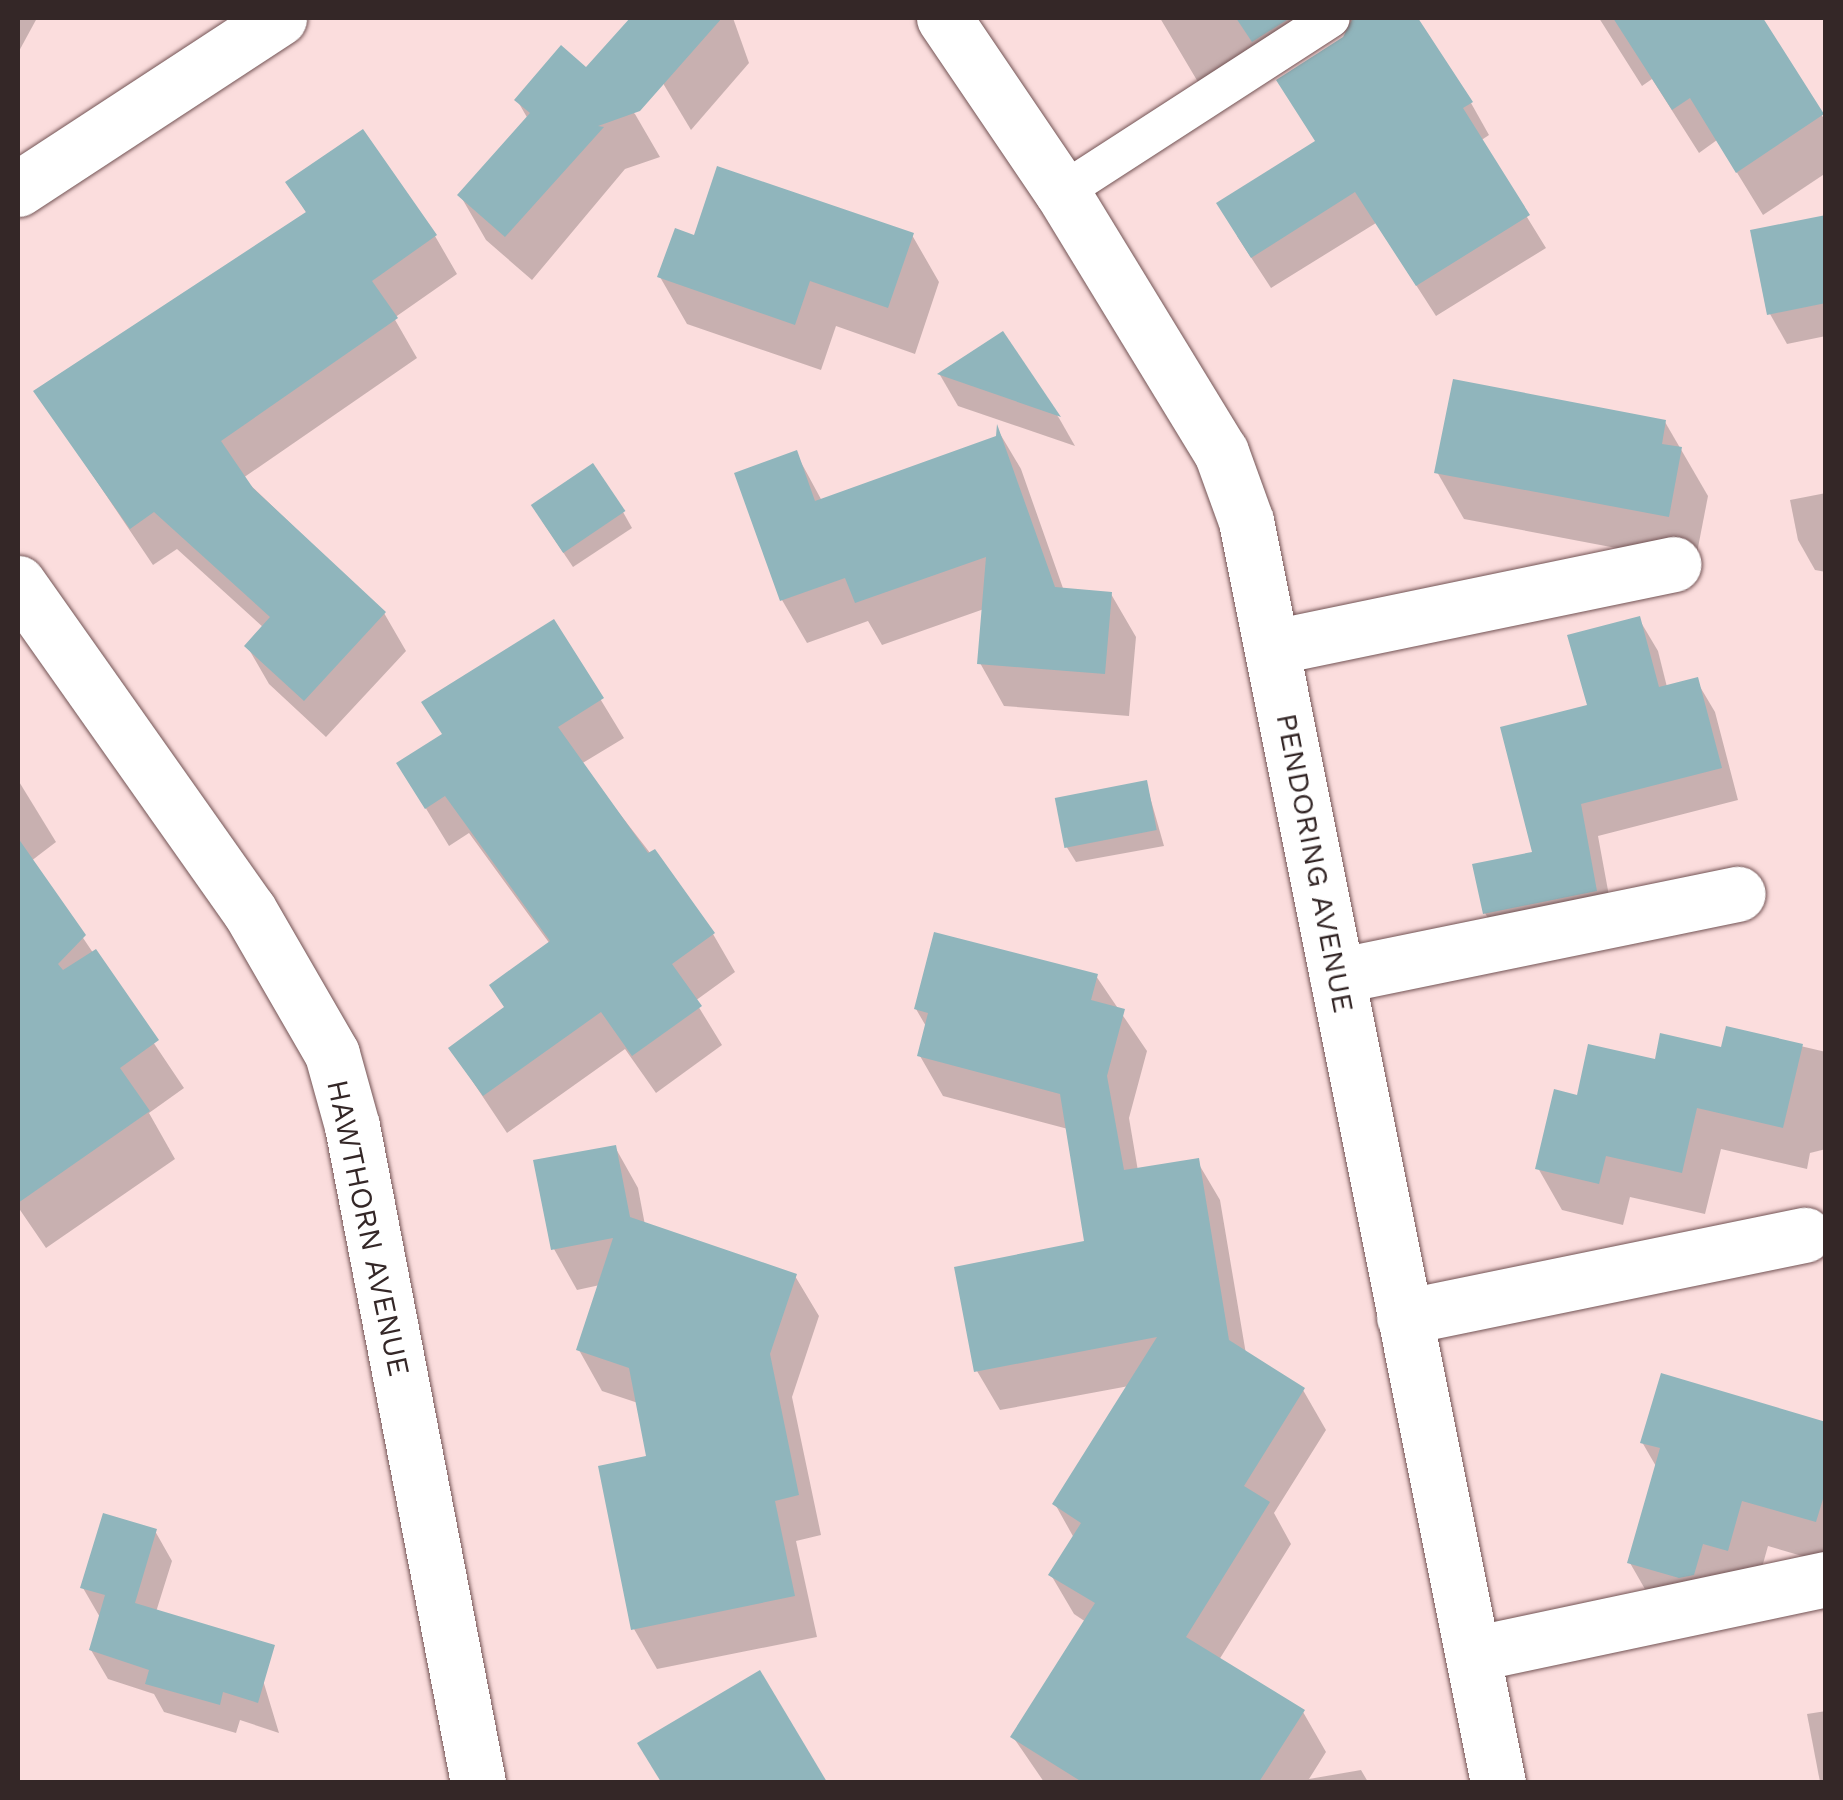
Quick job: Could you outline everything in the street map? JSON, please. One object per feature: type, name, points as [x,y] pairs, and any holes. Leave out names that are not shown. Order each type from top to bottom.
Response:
[{"type":"street","points":[[18,190],[279,18]]},
{"type":"street","name":"PENDORING AVENUE","points":[[944,18],[1062,192],[1221,452],[1246,521],[1498,1782]]},
{"type":"street","points":[[1273,647],[1674,564]]},
{"type":"street","name":"HAWTHORN AVENUE","points":[[18,583],[248,910],[332,1054],[352,1126],[478,1782]]},
{"type":"street","points":[[1337,976],[1738,894]]},
{"type":"street","points":[[1404,1318],[1805,1234]]},
{"type":"street","points":[[1473,1654],[1826,1579]]},
{"type":"lane","points":[[1062,192],[1331,18]]},
{"type":"building","points":[[630,18],[722,18],[640,111],[598,126],[604,127],[505,237],[457,195],[530,113],[514,100],[561,45],[586,67]]},
{"type":"building","points":[[1236,18],[1290,18],[1252,42]]},
{"type":"building","points":[[1353,18],[1418,18],[1473,102],[1463,108],[1530,215],[1416,286],[1355,192],[1251,258],[1216,203],[1315,141],[1276,80],[1343,37]]},
{"type":"building","points":[[1613,18],[1763,18],[1824,114],[1736,173],[1690,98],[1672,110]]},
{"type":"building","points":[[363,129],[437,235],[372,281],[398,318],[221,441],[253,488],[386,612],[304,701],[244,646],[270,617],[154,512],[130,529],[33,391],[306,212],[285,182]]},
{"type":"building","points":[[717,166],[914,233],[888,308],[810,281],[795,325],[657,277],[675,228],[694,235]]},
{"type":"building","points":[[1826,215],[1826,303],[1767,315],[1750,230]]},
{"type":"building","points":[[1003,331],[1061,417],[937,374]]},
{"type":"building","points":[[1453,379],[1666,420],[1662,444],[1682,447],[1669,517],[1434,473]]},
{"type":"building","points":[[997,424],[1055,587],[1112,592],[1105,674],[977,664],[986,557],[855,603],[845,578],[780,601],[734,473],[797,450],[815,501],[996,436]]},
{"type":"building","points":[[593,463],[625,511],[563,553],[531,505]]},
{"type":"building","points":[[1640,616],[1659,687],[1698,677],[1722,768],[1581,804],[1597,891],[1483,914],[1472,864],[1532,852],[1500,727],[1587,705],[1567,635]]},
{"type":"building","points":[[554,619],[604,698],[558,727],[648,853],[655,849],[715,933],[672,964],[702,1006],[632,1056],[601,1012],[483,1096],[448,1048],[504,1007],[489,985],[550,941],[445,796],[425,809],[396,763],[442,734],[421,702]]},
{"type":"building","points":[[1147,780],[1157,830],[1064,848],[1055,798]]},
{"type":"building","points":[[18,838],[86,935],[58,964],[63,970],[96,949],[159,1040],[120,1068],[150,1111],[18,1203]]},
{"type":"building","points":[[934,932],[1098,974],[1091,1000],[1125,1009],[1107,1076],[1124,1170],[1199,1158],[1229,1340],[1305,1388],[1244,1486],[1270,1502],[1186,1637],[1305,1710],[1259,1782],[1082,1782],[1010,1737],[1095,1603],[1048,1575],[1081,1523],[1052,1504],[1157,1337],[974,1372],[954,1267],[1084,1241],[1060,1094],[917,1056],[928,1013],[914,1009]]},
{"type":"building","points":[[1726,1026],[1803,1044],[1783,1128],[1697,1108],[1682,1173],[1606,1156],[1599,1184],[1535,1169],[1554,1089],[1577,1095],[1588,1044],[1655,1059],[1660,1033],[1721,1047]]},
{"type":"building","points":[[616,1145],[630,1217],[797,1274],[770,1354],[799,1495],[775,1501],[795,1596],[631,1630],[598,1466],[646,1456],[629,1368],[576,1350],[613,1238],[551,1250],[533,1160]]},
{"type":"building","points":[[1661,1373],[1826,1422],[1826,1489],[1816,1522],[1742,1501],[1728,1551],[1703,1544],[1694,1575],[1679,1578],[1627,1563],[1660,1448],[1640,1443]]},
{"type":"building","points":[[103,1513],[157,1529],[135,1603],[275,1645],[258,1703],[223,1692],[220,1705],[145,1684],[149,1670],[89,1650],[105,1595],[80,1588]]},
{"type":"building","points":[[760,1670],[827,1782],[661,1782],[637,1743]]}]
